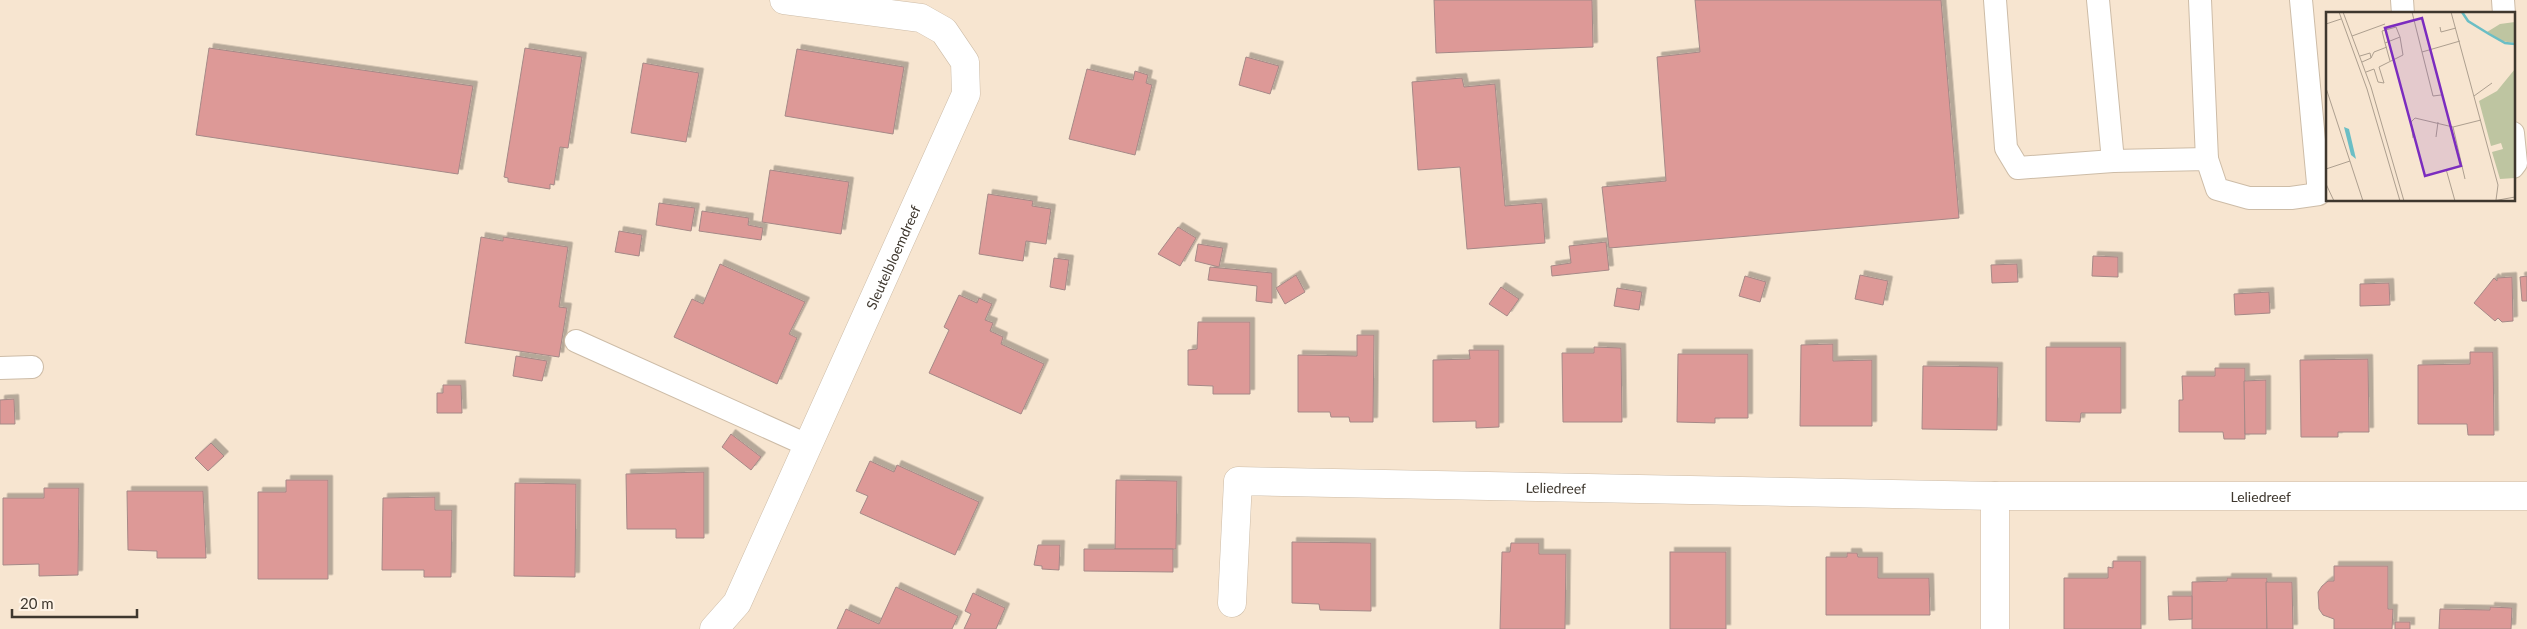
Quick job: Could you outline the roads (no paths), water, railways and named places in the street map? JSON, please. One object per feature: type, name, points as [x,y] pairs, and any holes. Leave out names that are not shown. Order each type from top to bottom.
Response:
[{"type":"street","name":"Sleutelbloemdreef","points":[[714,629],[737,602],[966,94],[965,62],[944,31],[921,18],[784,0]]},
{"type":"street","name":"Leliedreef","points":[[1232,603],[1238,481],[1995,496],[2527,496]]},
{"type":"street","points":[[1995,496],[1995,629]]},
{"type":"lane","points":[[1995,0],[2006,148],[2018,168],[2113,161],[2207,159]]},
{"type":"lane","points":[[2098,0],[2113,161]]},
{"type":"lane","points":[[2200,0],[2207,159],[2217,189],[2249,198],[2291,198],[2323,194],[2301,0]]},
{"type":"lane","points":[[2514,143],[2516,163],[2514,166]]},
{"type":"lane","points":[[576,341],[807,445]]},
{"type":"lane","points":[[0,368],[32,367]]}]
